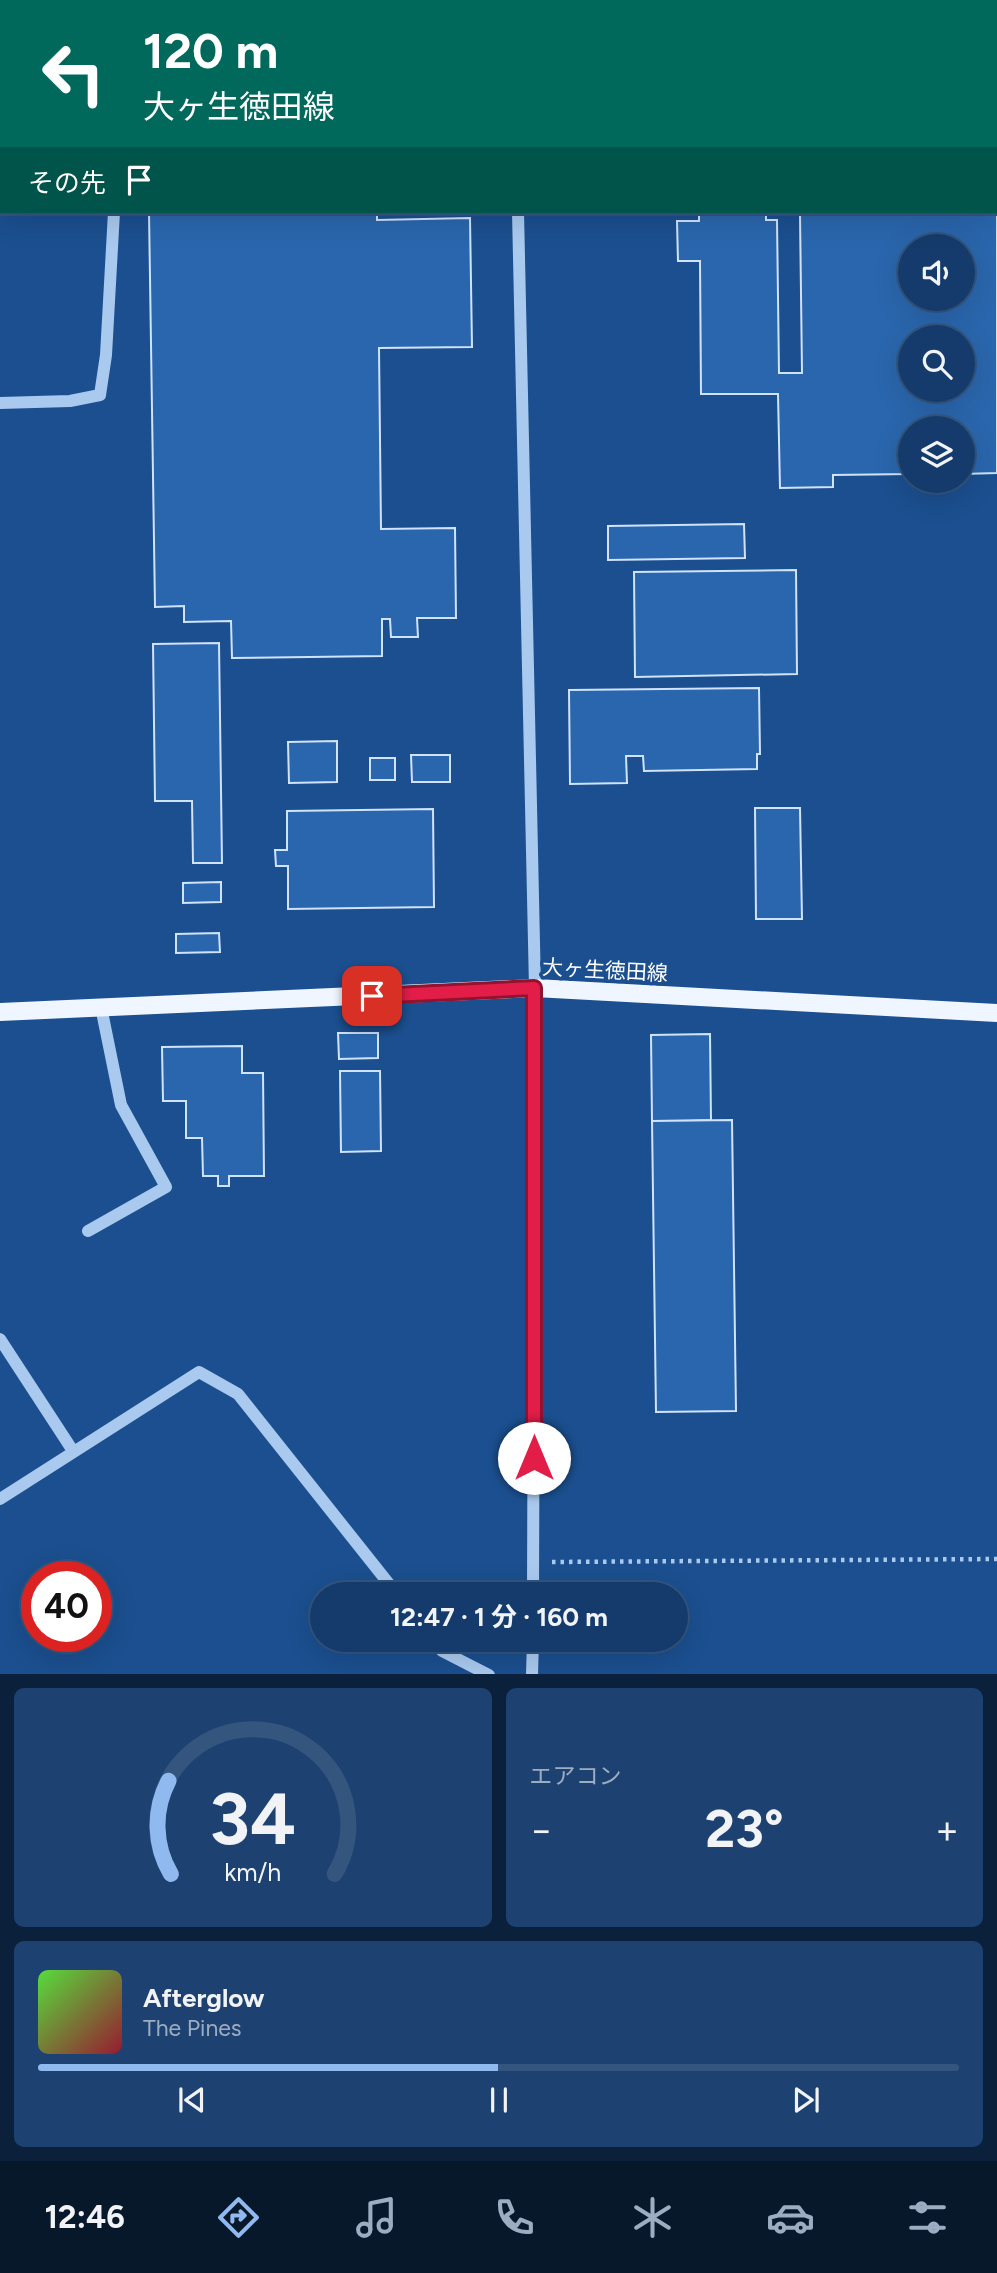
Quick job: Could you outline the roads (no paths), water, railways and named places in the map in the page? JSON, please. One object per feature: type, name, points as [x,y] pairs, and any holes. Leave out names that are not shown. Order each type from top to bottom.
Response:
[{"type":"main road","name":"大ヶ生徳田線","points":[[0,1012],[534,988],[997,1013]]},
{"type":"street","points":[[0,403],[70,401],[100,395],[106,355],[114,214]]},
{"type":"street","points":[[518,214],[534,988],[533,1582]]},
{"type":"street","points":[[88,1231],[166,1187],[121,1105],[101,1007]]},
{"type":"street","points":[[0,1339],[73,1451]]},
{"type":"street","points":[[0,1499],[199,1372],[238,1394],[387,1582]]},
{"type":"street","points":[[444,1652],[482,1673]]},
{"type":"street","points":[[532,1674],[533,1652]]}]
